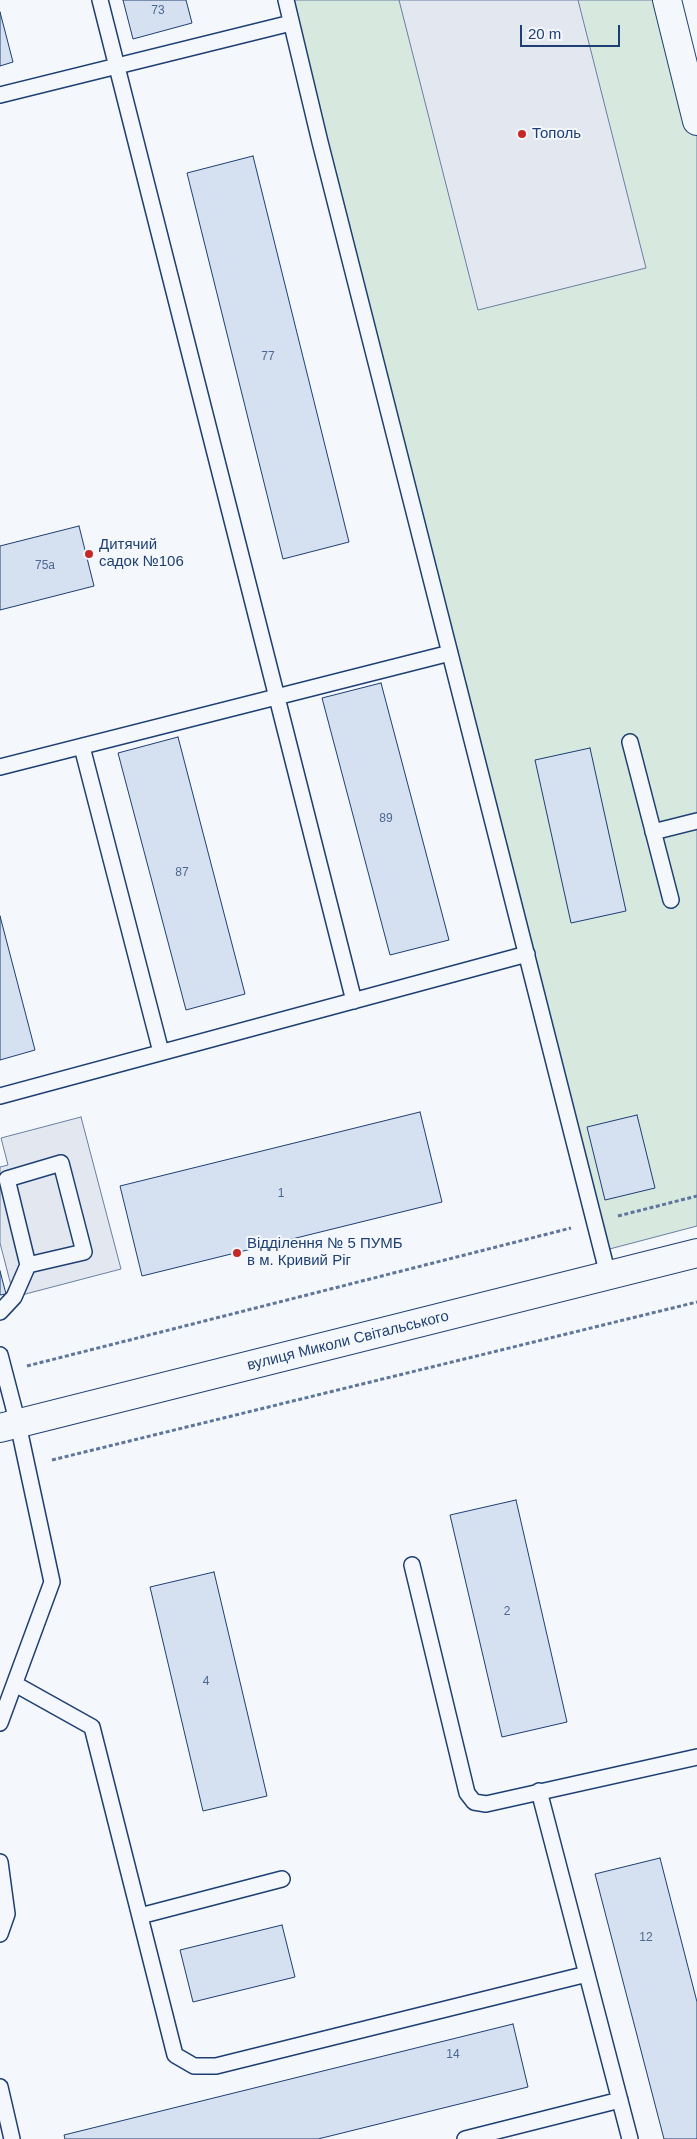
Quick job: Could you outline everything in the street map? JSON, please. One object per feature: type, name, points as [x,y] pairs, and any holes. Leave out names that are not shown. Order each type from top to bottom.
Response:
[{"type":"main road","points":[[667,0],[697,120]]},
{"type":"main road","name":"вулиця Миколи Світальського","points":[[9,1426],[697,1253]]},
{"type":"lane","points":[[100,0],[354,1001]]},
{"type":"lane","points":[[286,0],[608,1275]]},
{"type":"lane","points":[[0,95],[291,23]]},
{"type":"lane","points":[[0,767],[450,653]]},
{"type":"lane","points":[[630,742],[670,900]]},
{"type":"lane","points":[[82,747],[161,1052]]},
{"type":"lane","points":[[653,832],[697,821]]},
{"type":"lane","points":[[0,1096],[527,954]]},
{"type":"lane","points":[[0,1312],[14,1297],[28,1265],[7,1179],[61,1163],[84,1252],[28,1265]]},
{"type":"lane","points":[[0,1355],[4,1372],[9,1426],[27,1466],[52,1582],[0,1723]]},
{"type":"lane","points":[[412,1565],[467,1793],[474,1802],[486,1804],[697,1757]]},
{"type":"lane","points":[[15,1684],[92,1727],[175,2055],[194,2066],[216,2066],[587,1974]]},
{"type":"lane","points":[[539,1791],[630,2139]]},
{"type":"lane","points":[[0,1862],[7,1914],[0,1934]]},
{"type":"lane","points":[[140,1916],[282,1879]]},
{"type":"lane","points":[[0,2087],[12,2139]]},
{"type":"lane","points":[[464,2139],[620,2100]]},
{"type":"path","points":[[4,1372],[697,1196]]},
{"type":"path","points":[[27,1466],[697,1302]]},
{"type":"shaded area","points":[[286,0],[667,0],[697,121],[697,1226],[602,1251]]},
{"type":"shaded area","name":"Тополь","points":[[399,0],[578,0],[646,268],[478,310]]},
{"type":"shaded area","points":[[81,1117],[121,1269],[14,1297],[0,1243],[0,1167],[8,1165],[1,1138]]},
{"type":"building","points":[[123,0],[186,0],[192,23],[133,39]]},
{"type":"building","points":[[0,12],[13,62],[0,66]]},
{"type":"building","points":[[253,156],[349,542],[283,559],[187,173]]},
{"type":"building","points":[[79,526],[94,586],[0,610],[0,546]]},
{"type":"building","points":[[381,683],[449,940],[390,955],[322,698]]},
{"type":"building","points":[[178,737],[245,994],[186,1010],[118,753]]},
{"type":"building","points":[[590,748],[626,911],[571,923],[535,760]]},
{"type":"building","points":[[0,916],[35,1050],[0,1060]]},
{"type":"building","points":[[420,1112],[442,1202],[142,1276],[120,1186]]},
{"type":"building","points":[[637,1115],[655,1188],[605,1200],[587,1127]]},
{"type":"building","points":[[0,1271],[6,1294],[0,1295]]},
{"type":"building","points":[[516,1500],[567,1722],[502,1737],[450,1515]]},
{"type":"building","points":[[214,1572],[267,1796],[203,1811],[150,1587]]},
{"type":"building","points":[[660,1858],[697,2002],[697,2139],[664,2139],[595,1874]]},
{"type":"building","points":[[282,1925],[295,1977],[193,2002],[180,1950]]},
{"type":"building","points":[[513,2024],[528,2087],[318,2139],[65,2139],[64,2135]]},
{"type":"place","name":"Тополь","points":[[522,134]]},
{"type":"place","name":"Дитячий садок №106","points":[[89,554]]},
{"type":"place","name":"Відділення № 5 ПУМБ в м. Кривий Ріг","points":[[237,1253]]}]
